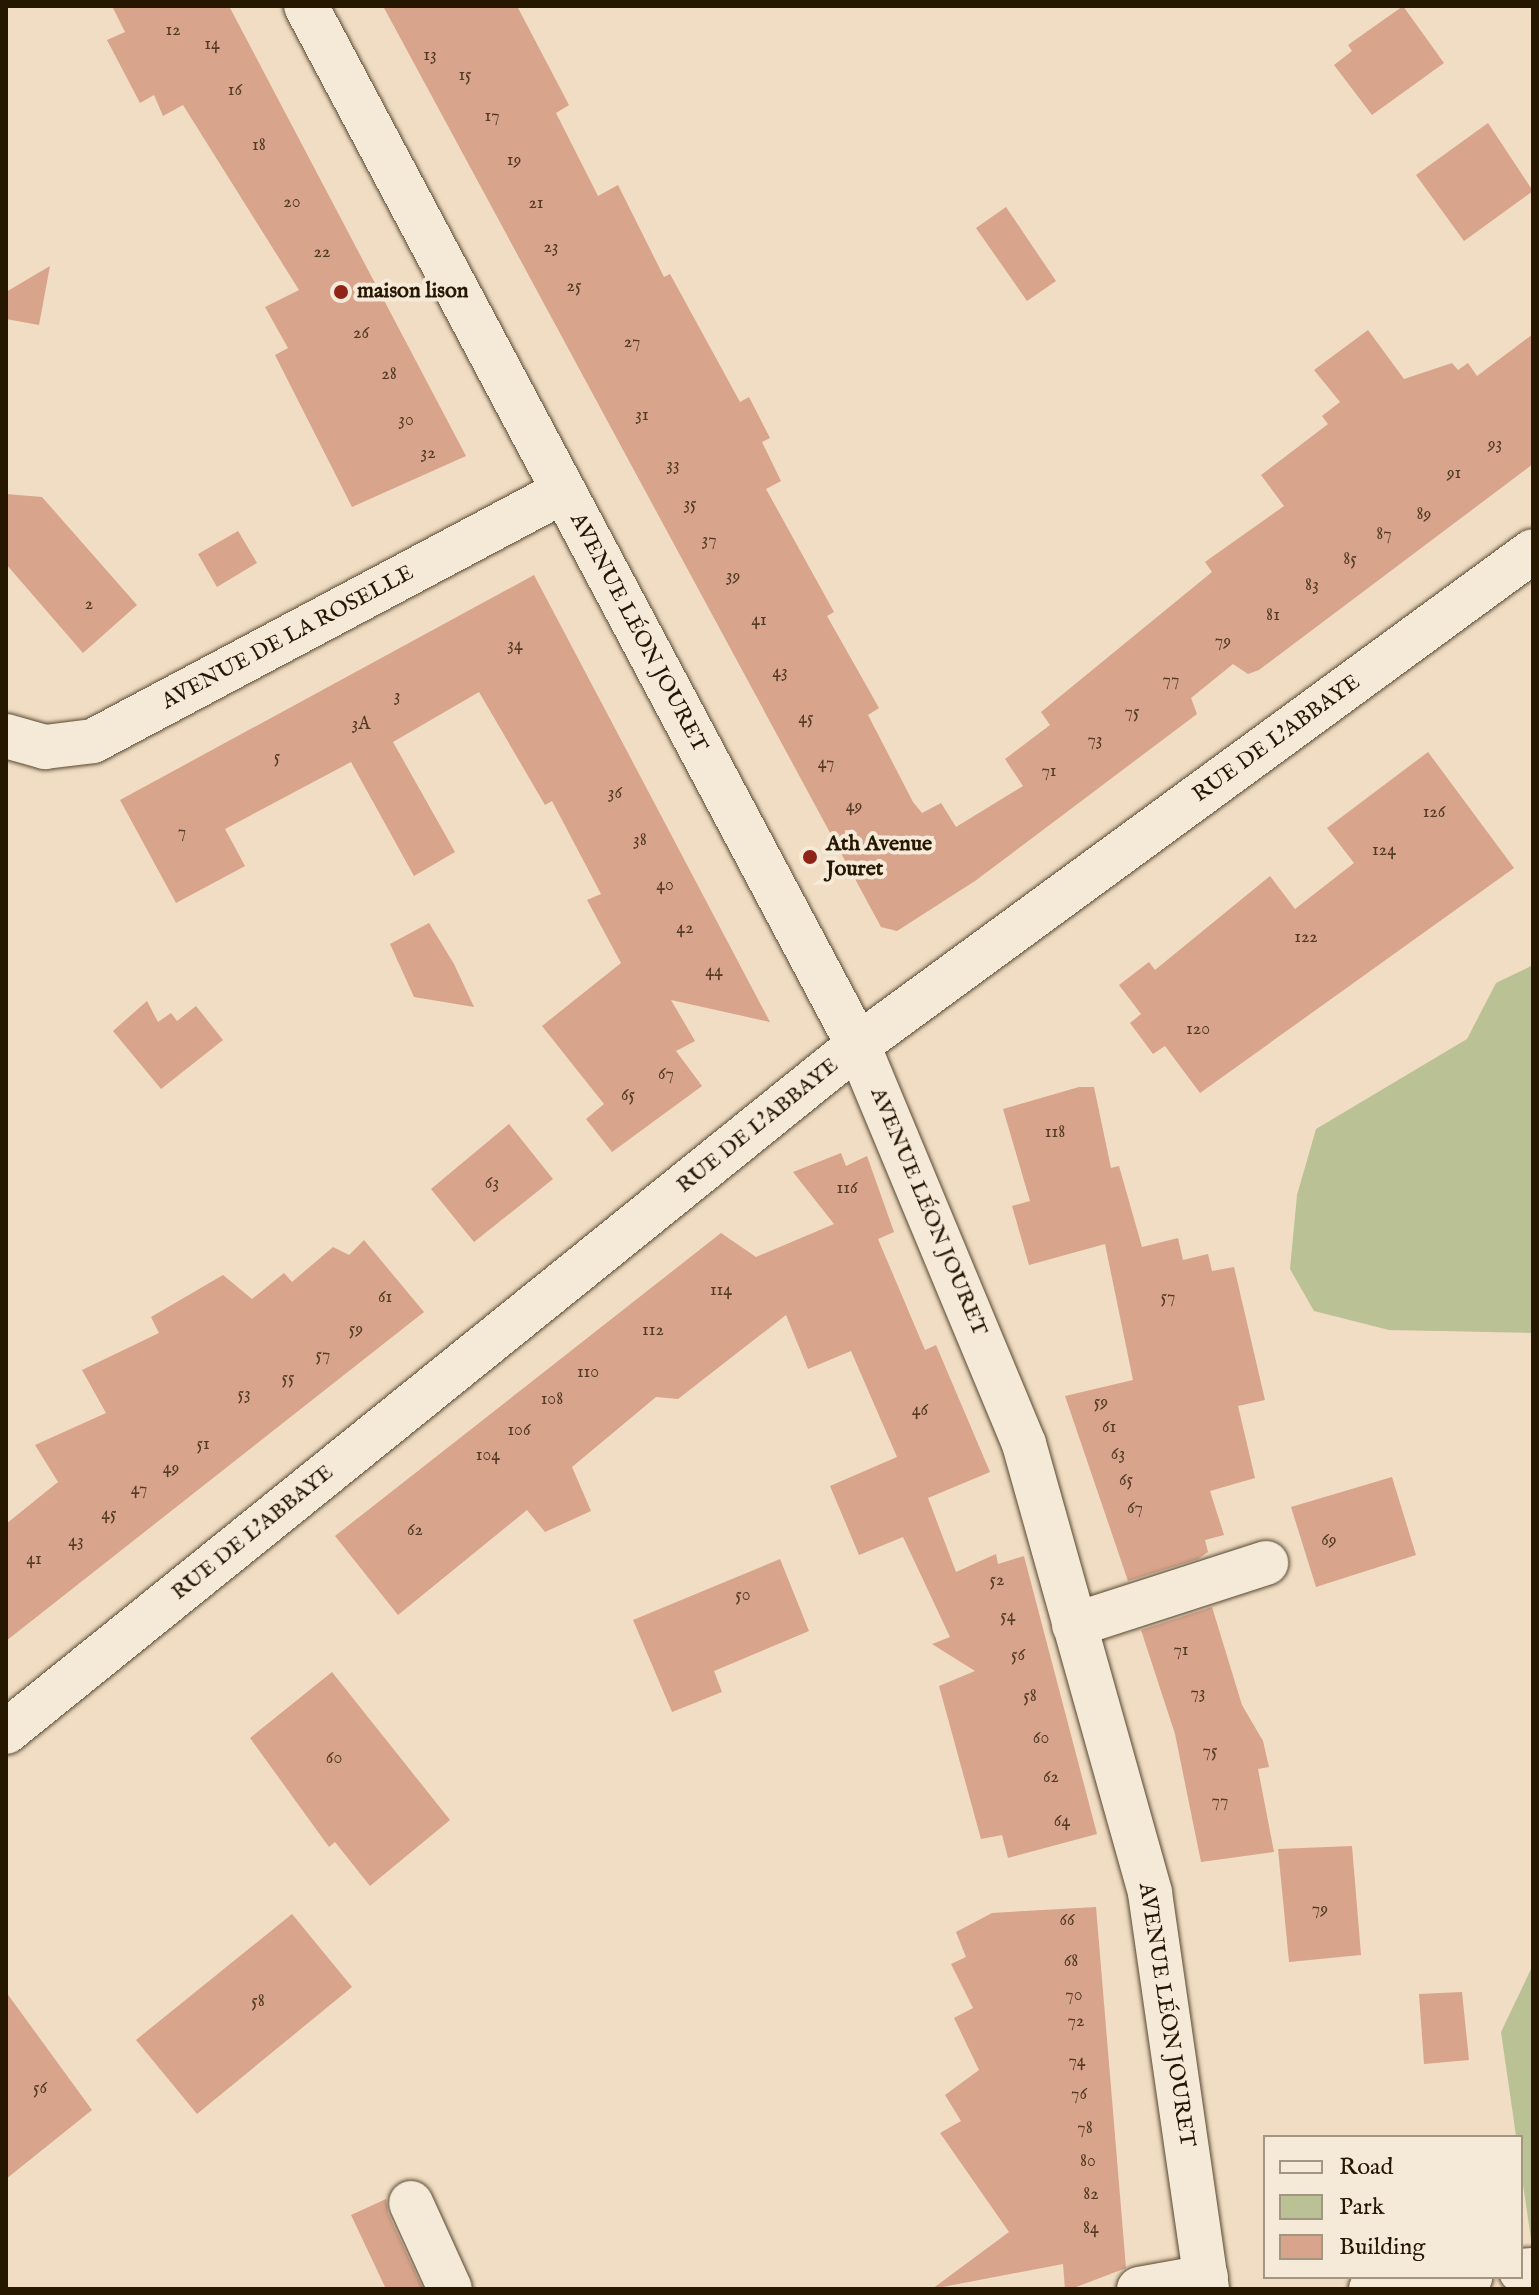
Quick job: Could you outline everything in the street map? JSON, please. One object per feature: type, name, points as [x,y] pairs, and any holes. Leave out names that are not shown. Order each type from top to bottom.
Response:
[{"type":"street","name":"AVENUE LÉON JOURET","points":[[306,6],[858,1045],[1024,1444],[1150,1893],[1206,2283]]},
{"type":"street","name":"AVENUE DE LA ROSELLE","points":[[6,736],[45,747],[93,741],[562,492]]},
{"type":"street","name":"RUE DE L'ABBAYE","points":[[6,1732],[858,1045],[1533,551]]},
{"type":"street","points":[[1074,1625],[1266,1563]]},
{"type":"street","points":[[411,2203],[450,2289]]},
{"type":"street","points":[[1371,2289],[1454,2279]]},
{"type":"street","points":[[1139,2289],[1206,2283]]},
{"type":"green space","points":[[1533,965],[1533,1333],[1389,1330],[1314,1311],[1290,1269],[1297,1195],[1316,1129],[1467,1039],[1496,983]]},
{"type":"green space","points":[[1533,1965],[1533,2253],[1523,2184],[1523,2135],[1516,2135],[1501,2032]]},
{"type":"building","points":[[112,6],[229,6],[466,456],[352,507],[275,355],[288,348],[265,307],[299,290],[183,105],[163,116],[154,95],[140,103],[107,40],[125,32]]},
{"type":"building","points":[[383,6],[517,6],[569,105],[556,113],[598,196],[618,185],[664,277],[670,274],[740,402],[749,397],[770,438],[762,442],[781,481],[766,489],[834,612],[827,616],[879,708],[868,715],[913,802],[922,813],[941,803],[956,827],[1023,786],[1005,759],[1050,725],[1041,712],[1212,572],[1205,562],[1284,506],[1261,475],[1328,424],[1322,416],[1340,402],[1314,370],[1368,330],[1404,379],[1452,363],[1458,370],[1468,363],[1477,376],[1533,334],[1533,464],[1259,670],[1248,674],[1233,664],[1191,698],[1197,714],[975,881],[897,931],[881,927]]},
{"type":"building","points":[[1403,6],[1444,63],[1372,115],[1334,65],[1352,51],[1348,45]]},
{"type":"building","points":[[1488,123],[1533,191],[1464,241],[1416,175]]},
{"type":"building","points":[[1006,207],[1056,281],[1027,301],[976,228]]},
{"type":"building","points":[[50,266],[39,325],[6,319],[6,292]]},
{"type":"building","points":[[6,494],[42,497],[137,605],[83,653],[6,564]]},
{"type":"building","points":[[238,531],[257,563],[217,587],[198,554]]},
{"type":"building","points":[[534,575],[770,1022],[671,1000],[695,1041],[676,1051],[702,1086],[612,1152],[586,1119],[604,1104],[542,1026],[621,963],[587,900],[601,894],[552,801],[545,805],[479,692],[393,742],[455,852],[414,876],[351,762],[225,829],[245,866],[176,903],[120,800]]},
{"type":"building","points":[[1428,752],[1514,868],[1200,1093],[1165,1046],[1153,1054],[1130,1023],[1141,1014],[1119,985],[1149,962],[1155,970],[1270,876],[1295,909],[1354,863],[1327,828]]},
{"type":"building","points":[[429,923],[454,964],[474,1007],[414,997],[390,944]]},
{"type":"building","points":[[147,1001],[158,1022],[171,1013],[177,1021],[196,1006],[223,1040],[161,1089],[113,1031]]},
{"type":"building","points":[[1079,1087],[1094,1087],[1111,1168],[1119,1166],[1142,1247],[1178,1238],[1183,1260],[1208,1254],[1212,1271],[1234,1267],[1265,1400],[1238,1406],[1255,1478],[1210,1491],[1224,1535],[1205,1540],[1208,1552],[1198,1559],[1128,1581],[1065,1396],[1133,1380],[1105,1244],[1029,1265],[1012,1206],[1030,1201],[1003,1109]]},
{"type":"building","points":[[509,1124],[553,1179],[474,1242],[431,1189]]},
{"type":"building","points":[[841,1153],[846,1166],[867,1156],[894,1232],[878,1239],[925,1350],[936,1345],[990,1472],[928,1498],[956,1572],[996,1554],[998,1564],[1024,1556],[1097,1834],[1008,1858],[1002,1835],[981,1839],[939,1686],[975,1671],[932,1644],[950,1637],[903,1537],[859,1555],[830,1486],[897,1457],[851,1351],[808,1369],[786,1315],[678,1399],[656,1397],[572,1467],[591,1511],[545,1532],[527,1510],[398,1615],[335,1536],[721,1233],[756,1257],[834,1224],[793,1172]]},
{"type":"building","points":[[364,1240],[424,1312],[6,1641],[6,1524],[58,1482],[35,1445],[106,1413],[82,1370],[159,1333],[151,1317],[223,1275],[252,1299],[284,1273],[292,1282],[333,1247],[349,1255]]},
{"type":"building","points":[[1392,1477],[1416,1555],[1316,1587],[1291,1507]]},
{"type":"building","points":[[780,1559],[809,1631],[714,1671],[722,1692],[672,1712],[633,1620]]},
{"type":"building","points":[[1212,1607],[1242,1705],[1263,1741],[1269,1767],[1258,1769],[1274,1852],[1201,1862],[1175,1734],[1141,1630]]},
{"type":"building","points":[[332,1672],[450,1820],[370,1886],[335,1842],[329,1847],[250,1738]]},
{"type":"building","points":[[1352,1846],[1361,1955],[1289,1962],[1278,1849]]},
{"type":"building","points":[[1096,1907],[1126,2268],[1071,2289],[1065,2289],[1063,2264],[932,2289],[1009,2232],[940,2133],[961,2121],[945,2095],[979,2070],[954,2018],[973,2008],[951,1964],[966,1957],[956,1932],[992,1913]]},
{"type":"building","points":[[292,1914],[352,1987],[197,2114],[136,2040]]},
{"type":"building","points":[[6,1992],[92,2110],[6,2179]]},
{"type":"building","points":[[1462,1992],[1469,2060],[1424,2064],[1419,1994]]},
{"type":"building","points":[[386,2199],[388,2213],[423,2289],[386,2289],[351,2215]]},
{"type":"place","name":"maison lison","points":[[341,292]]},
{"type":"place","name":"Ath Avenue Jouret","points":[[810,857]]}]
